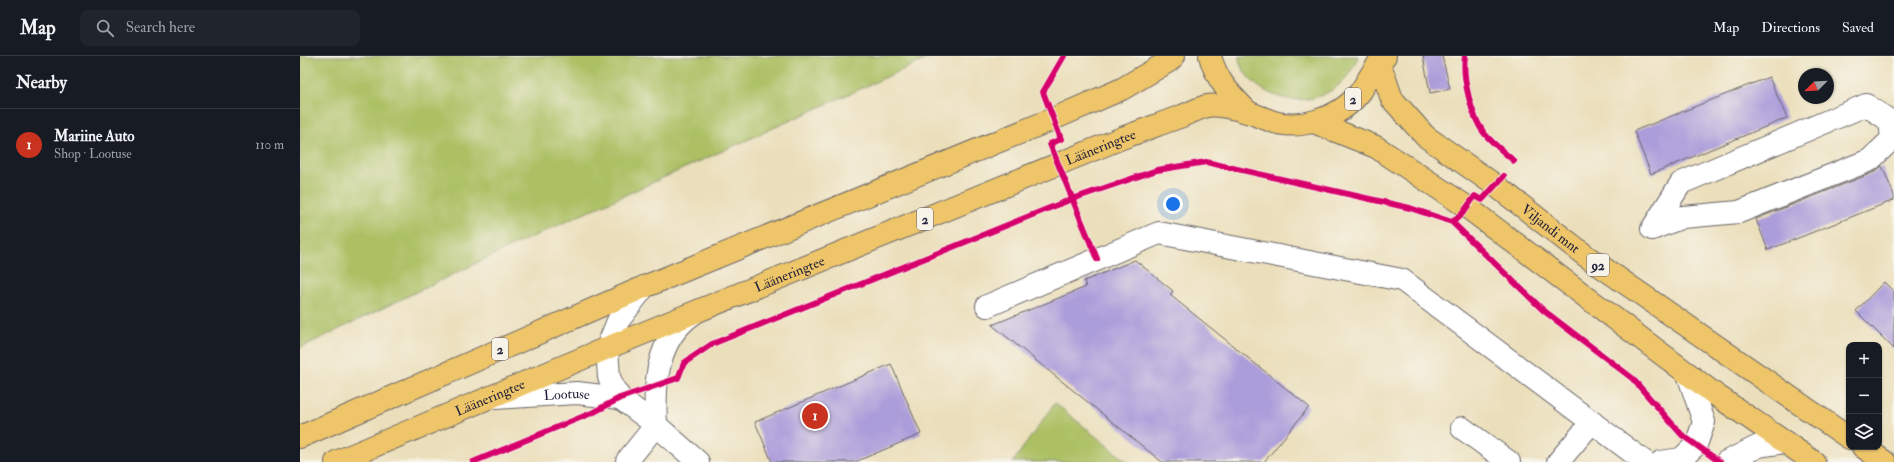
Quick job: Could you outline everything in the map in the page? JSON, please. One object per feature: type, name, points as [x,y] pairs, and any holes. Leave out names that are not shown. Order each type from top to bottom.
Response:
[{"type":"main road","name":"2","points":[[300,437],[644,287],[1053,119],[1122,89],[1169,61],[1174,56]]},
{"type":"main road","name":"Lääneringtee","points":[[1210,56],[1213,69],[1225,90],[1247,111]]},
{"type":"main road","name":"Lääneringtee","points":[[336,462],[607,348],[1122,138],[1208,106],[1247,111],[1269,121],[1294,124],[1314,122],[1332,115],[1346,106],[1360,92],[1381,58]]},
{"type":"main road","name":"Viljandi mnt","points":[[1381,58],[1392,99],[1425,136],[1496,185],[1586,256],[1846,436]]},
{"type":"main road","name":"92","points":[[1314,122],[1376,148],[1467,207],[1716,395],[1814,462]]},
{"type":"main road","points":[[1867,450],[1885,462]]},
{"type":"street","points":[[1866,105],[1890,122],[1892,139],[1870,160],[1739,212],[1683,217],[1652,228],[1681,183],[1866,105]]},
{"type":"street","points":[[988,306],[1159,233],[1402,280],[1645,462]]},
{"type":"street","points":[[644,287],[618,321],[607,348],[609,377],[620,398],[656,425],[698,462]]},
{"type":"street","points":[[626,462],[656,425],[656,385],[662,354],[673,331],[682,321],[693,314]]},
{"type":"street","points":[[1661,462],[1681,459],[1696,445],[1704,422],[1688,374]]},
{"type":"street","name":"Lootuse","points":[[490,398],[576,393],[620,398]]},
{"type":"street","points":[[1558,462],[1592,422]]},
{"type":"street","points":[[1462,428],[1509,462]]},
{"type":"street","points":[[1726,462],[1759,446],[1785,442]]},
{"type":"green space","points":[[300,56],[933,56],[512,246],[300,348]]},
{"type":"green space","points":[[1239,56],[1358,56],[1350,72],[1339,84],[1326,93],[1312,98],[1296,100],[1280,97],[1265,91],[1246,75],[1242,69]]},
{"type":"green space","points":[[1055,403],[1127,462],[1013,462]]},
{"type":"building","points":[[1423,56],[1442,56],[1450,89],[1430,93]]},
{"type":"building","points":[[1769,77],[1787,118],[1651,174],[1634,131]]},
{"type":"building","points":[[1882,166],[1894,195],[1894,200],[1768,250],[1756,219],[1875,172]]},
{"type":"building","points":[[1135,260],[1173,291],[1170,295],[1309,407],[1264,462],[1162,462],[992,325],[1086,287],[1084,281]]},
{"type":"building","points":[[1884,282],[1894,292],[1894,349],[1856,311]]},
{"type":"building","points":[[891,364],[921,434],[855,462],[772,462],[755,422]]},
{"type":"cycle path","points":[[1064,56],[1043,92],[1061,139],[1050,144],[1097,259]]},
{"type":"cycle path","points":[[1465,56],[1464,65],[1468,96],[1479,126],[1487,137],[1514,161]]},
{"type":"cycle path","points":[[473,462],[594,412],[620,398],[678,378],[684,363],[712,344],[1072,199],[1157,170],[1206,162],[1410,208],[1452,222],[1543,310],[1632,378],[1682,435],[1720,462]]},
{"type":"cycle path","points":[[1452,222],[1462,214],[1475,196],[1482,200],[1504,176]]},
{"type":"place","name":"Mariine Auto","points":[[815,416]]}]
